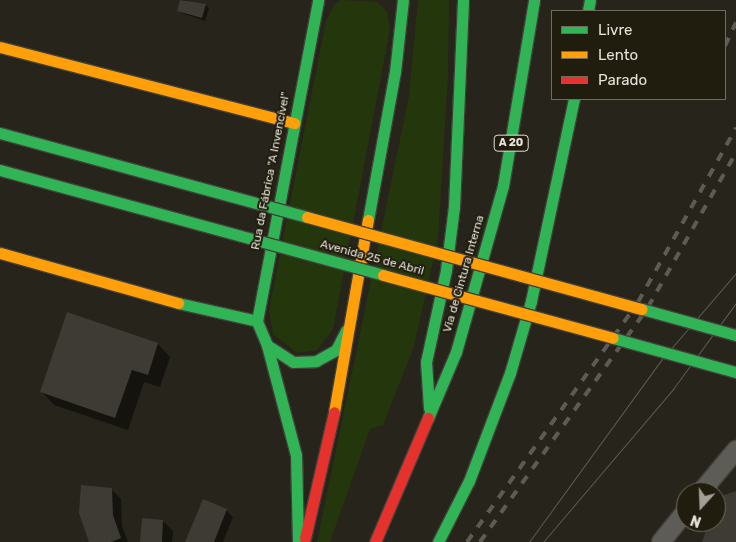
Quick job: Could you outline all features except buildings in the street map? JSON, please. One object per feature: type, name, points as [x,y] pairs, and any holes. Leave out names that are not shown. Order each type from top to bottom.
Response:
[{"type":"main road","name":"Rua da Fábrica \"A Invencível\"","points":[[257,321],[318,0]]},
{"type":"main road","points":[[393,0],[401,23]]},
{"type":"main road","points":[[303,542],[309,530],[343,371],[348,326],[404,0]]},
{"type":"main road","points":[[429,412],[426,362],[446,270],[454,207],[463,0]]},
{"type":"main road","name":"Via de Cintura Interna","points":[[375,542],[456,352],[476,284],[503,186],[534,0]]},
{"type":"main road","points":[[0,46],[191,99],[294,123]]},
{"type":"main road","points":[[438,542],[472,472],[510,373],[531,301],[574,100]]},
{"type":"main road","name":"Avenida 25 de Abril","points":[[0,133],[736,335]]},
{"type":"main road","name":"Avenida 25 de Abril","points":[[0,170],[736,372]]},
{"type":"main road","points":[[0,253],[204,310],[257,321],[267,346],[296,455],[298,542]]},
{"type":"main road","points":[[267,346],[293,362],[316,361],[336,350],[348,326]]},
{"type":"street","points":[[709,482],[736,450]]},
{"type":"street","points":[[661,542],[676,523]]},
{"type":"green space","points":[[341,0],[378,2],[387,12],[390,29],[333,329],[317,350],[297,353],[273,334],[269,310],[326,21],[334,5]]},
{"type":"green space","points":[[418,0],[449,0],[448,76],[438,239],[414,346],[383,425],[370,429],[330,542],[317,542],[409,96]]},
{"type":"tram line","points":[[529,542],[662,359],[736,273]]},
{"type":"tram line","points":[[543,542],[673,389],[736,303]]},
{"type":"railway","points":[[726,44],[736,22]]},
{"type":"railway","points":[[467,542],[638,302],[736,128]]},
{"type":"railway","points":[[480,542],[648,307],[736,153]]},
{"type":"traffic: fast","points":[[298,542],[296,455],[267,345],[257,321],[318,0]]},
{"type":"traffic: fast","points":[[368,220],[395,72],[403,0]]},
{"type":"traffic: fast","points":[[429,408],[426,362],[446,270],[454,207],[463,0]]},
{"type":"traffic: fast","points":[[428,418],[456,352],[503,186],[534,0]]},
{"type":"traffic: fast","points":[[588,10],[590,0]]},
{"type":"traffic: fast","points":[[438,542],[469,481],[510,373],[531,301],[574,100]]},
{"type":"traffic: fast","points":[[0,133],[307,217]]},
{"type":"traffic: fast","points":[[0,170],[383,275]]},
{"type":"traffic: fast","points":[[178,303],[257,321]]},
{"type":"traffic: fast","points":[[642,309],[736,335]]},
{"type":"traffic: fast","points":[[267,345],[293,362],[316,361],[336,350],[346,330]]},
{"type":"traffic: fast","points":[[613,338],[736,372]]},
{"type":"traffic: slow","points":[[0,47],[294,123]]},
{"type":"traffic: slow","points":[[307,217],[642,309]]},
{"type":"traffic: slow","points":[[334,412],[368,220]]},
{"type":"traffic: slow","points":[[0,253],[178,303]]},
{"type":"traffic: slow","points":[[383,275],[613,338]]},
{"type":"traffic: jam","points":[[305,538],[334,412]]},
{"type":"traffic: jam","points":[[375,542],[428,418]]}]
